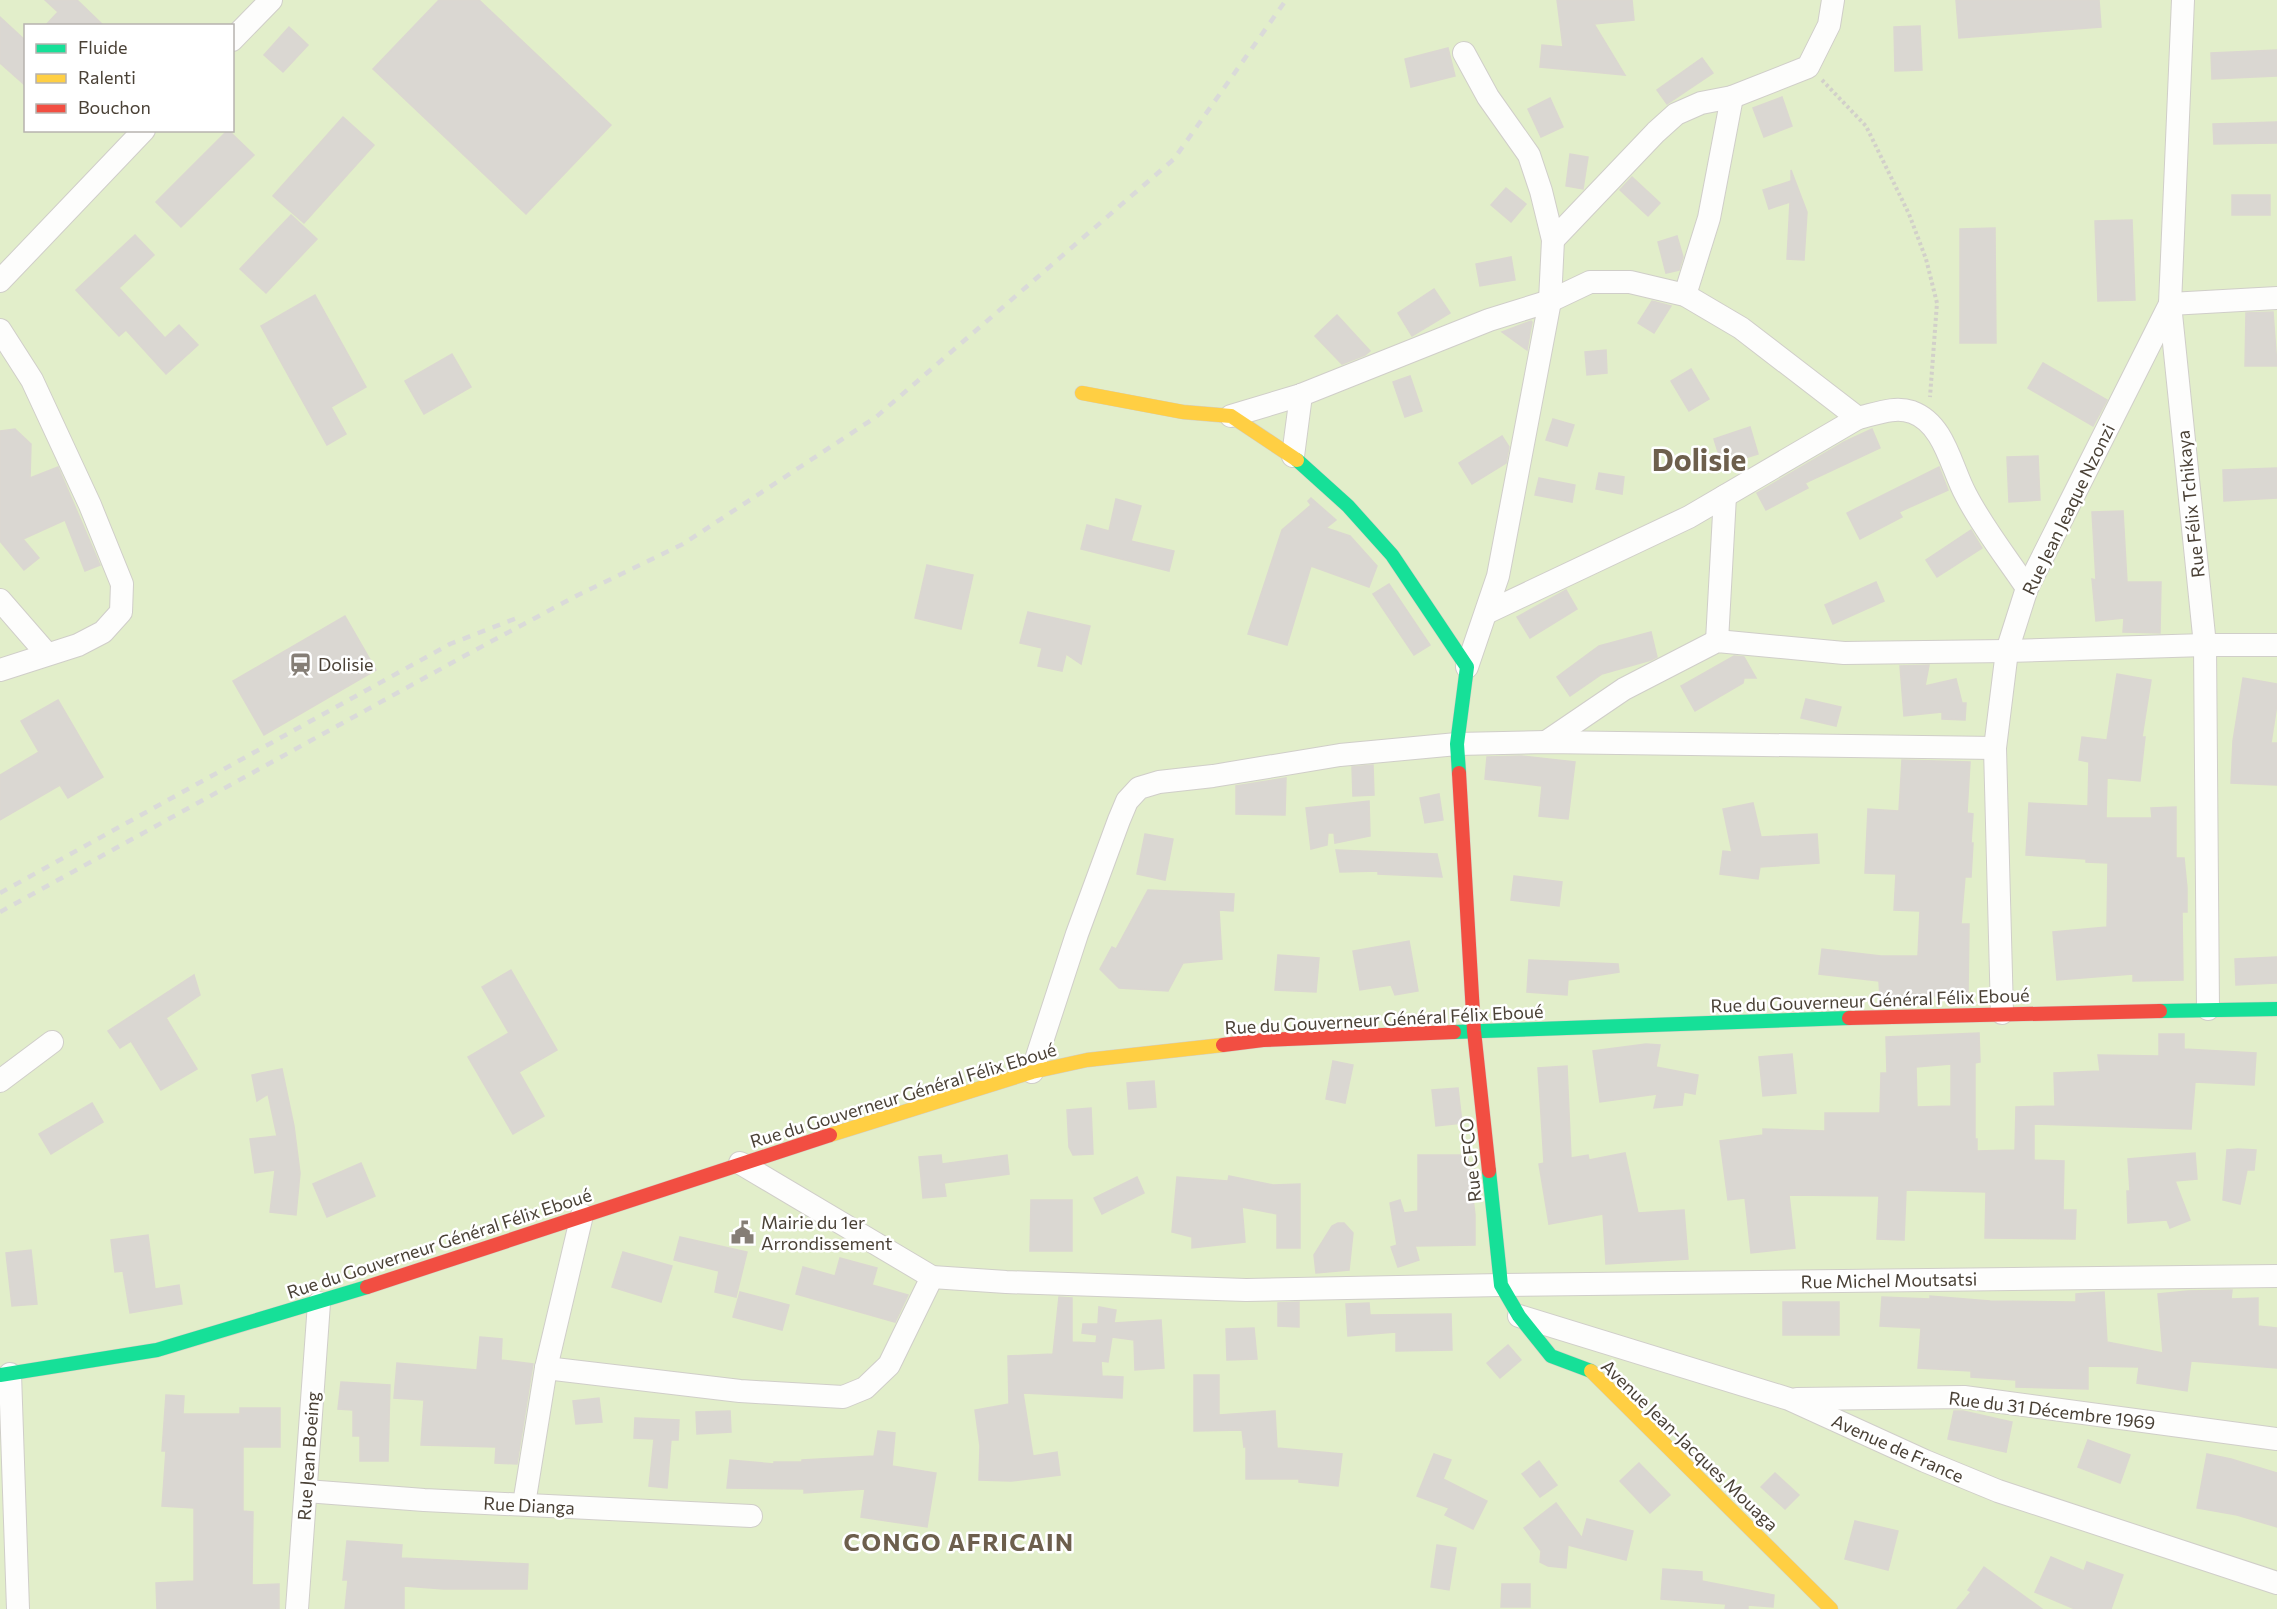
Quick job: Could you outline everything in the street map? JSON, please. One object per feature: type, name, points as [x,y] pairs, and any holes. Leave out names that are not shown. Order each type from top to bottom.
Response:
[{"type":"main road","points":[[1082,393],[1183,412],[1231,416],[1293,456],[1348,506],[1392,555],[1467,667]]},
{"type":"main road","name":"Rue CFCO","points":[[1467,667],[1457,744],[1474,1031],[1501,1285]]},
{"type":"main road","name":"Rue du Gouverneur Général Félix Eboué","points":[[5,1374],[158,1350],[320,1303],[740,1163],[1032,1072],[1087,1060],[1263,1040],[2002,1013],[2277,1009]]},
{"type":"main road","name":"Avenue Jean-Jacques Mouaga","points":[[1501,1285],[1519,1316],[1551,1356],[1592,1371],[1831,1609]]},
{"type":"street","points":[[234,38],[271,0]]},
{"type":"street","points":[[1553,240],[1676,114],[1701,103],[1732,97],[1808,67],[1829,25],[1833,0]]},
{"type":"street","name":"Rue Félix Tchikaya","points":[[2183,0],[2170,304],[2205,645],[2208,1010]]},
{"type":"street","points":[[1464,53],[1488,97],[1529,155],[1553,240],[1550,301],[1498,576],[1467,667]]},
{"type":"street","points":[[1685,295],[1709,218],[1732,97]]},
{"type":"street","points":[[0,281],[142,132]]},
{"type":"street","points":[[1231,416],[1301,395],[1489,320],[1550,301],[1590,282],[1629,282],[1685,295],[1741,328],[1858,418]]},
{"type":"street","points":[[2170,304],[2277,298]]},
{"type":"street","name":"Rue Jean Jeaque Nzonzi","points":[[2002,1013],[1995,748],[2007,651],[2027,588],[2170,304]]},
{"type":"street","points":[[0,330],[32,380],[90,505],[122,584],[121,612],[103,632],[78,645],[0,670]]},
{"type":"street","points":[[1293,456],[1301,395]]},
{"type":"street","points":[[1486,613],[1689,517],[1858,418],[1898,408],[1928,421],[1950,457],[1966,495],[2027,588]]},
{"type":"street","points":[[1717,641],[1725,496]]},
{"type":"street","points":[[0,600],[47,654]]},
{"type":"street","points":[[1546,742],[1624,689],[1717,641],[1844,653],[2277,645]]},
{"type":"street","points":[[1032,1072],[1077,934],[1119,820],[1127,801],[1139,788],[1159,782],[1213,776],[1340,755],[1457,744],[1546,742],[1995,748]]},
{"type":"street","points":[[0,1081],[52,1042]]},
{"type":"street","points":[[546,1368],[740,1391],[843,1397],[865,1388],[889,1365],[932,1277],[740,1163]]},
{"type":"street","points":[[524,1504],[546,1368],[582,1215]]},
{"type":"street","name":"Rue Michel Moutsatsi","points":[[932,1277],[1006,1282],[1246,1290],[2277,1276]]},
{"type":"street","name":"Rue Jean Boeing","points":[[297,1609],[320,1303]]},
{"type":"street","name":"Avenue de France","points":[[1519,1316],[1789,1399],[1925,1461],[1998,1491],[2277,1583]]},
{"type":"street","points":[[5,1374],[18,1609]]},
{"type":"street","name":"Rue du 31 Décembre 1969","points":[[1789,1399],[1964,1397],[2277,1439]]},
{"type":"street","name":"Rue Dianga","points":[[306,1491],[424,1500],[752,1516]]},
{"type":"path","points":[[1808,67],[1866,126],[1909,214],[1926,259],[1937,303],[1928,421]]},
{"type":"green space","points":[[0,0],[2277,0],[2277,1609],[0,1609]]},
{"type":"building","points":[[45,0],[77,0],[102,24],[47,24],[58,12]]},
{"type":"building","points":[[439,0],[479,0],[611,125],[526,214],[373,69]]},
{"type":"building","points":[[1557,0],[1632,0],[1634,20],[1594,24],[1625,75],[1540,67],[1542,45],[1563,47]]},
{"type":"building","points":[[1956,0],[2099,0],[2101,27],[1959,38]]},
{"type":"building","points":[[0,17],[24,39],[24,84],[0,63]]},
{"type":"building","points":[[1920,26],[1922,70],[1895,71],[1894,27]]},
{"type":"building","points":[[289,27],[308,45],[283,72],[264,55]]},
{"type":"building","points":[[1448,48],[1455,76],[1411,87],[1405,59]]},
{"type":"building","points":[[2277,50],[2277,76],[2212,79],[2211,53]]},
{"type":"building","points":[[1702,58],[1713,73],[1667,104],[1657,90]]},
{"type":"building","points":[[1782,97],[1792,126],[1764,137],[1753,108]]},
{"type":"building","points":[[1550,98],[1563,127],[1541,137],[1528,109]]},
{"type":"building","points":[[343,117],[374,145],[304,223],[273,196]]},
{"type":"building","points":[[2277,122],[2277,143],[2214,144],[2213,124]]},
{"type":"building","points":[[226,132],[230,132],[254,155],[181,227],[156,202]]},
{"type":"building","points":[[1570,154],[1588,157],[1583,189],[1566,186]]},
{"type":"building","points":[[1791,170],[1807,212],[1804,260],[1787,259],[1790,202],[1769,209],[1763,190],[1791,181]]},
{"type":"building","points":[[1632,177],[1660,203],[1648,216],[1620,190]]},
{"type":"building","points":[[1506,188],[1526,204],[1511,222],[1491,205]]},
{"type":"building","points":[[2232,195],[2270,195],[2270,215],[2232,215]]},
{"type":"building","points":[[291,215],[317,239],[266,293],[240,269]]},
{"type":"building","points":[[2132,220],[2135,300],[2098,301],[2095,221]]},
{"type":"building","points":[[1995,228],[1996,343],[1960,343],[1960,229]]},
{"type":"building","points":[[135,235],[154,255],[119,288],[165,338],[179,325],[198,345],[166,374],[126,330],[119,336],[76,290]]},
{"type":"building","points":[[1677,236],[1683,257],[1679,270],[1666,273],[1658,242]]},
{"type":"building","points":[[1511,257],[1515,280],[1480,286],[1476,264]]},
{"type":"building","points":[[1434,289],[1450,313],[1412,336],[1398,313]]},
{"type":"building","points":[[315,295],[366,387],[331,407],[346,434],[327,445],[261,326]]},
{"type":"building","points":[[1652,301],[1671,306],[1654,333],[1638,323]]},
{"type":"building","points":[[2273,312],[2277,366],[2245,366],[2246,313]]},
{"type":"building","points":[[1337,315],[1370,351],[1342,364],[1315,336]]},
{"type":"building","points":[[1531,321],[1527,350],[1502,332]]},
{"type":"building","points":[[1606,350],[1607,373],[1587,375],[1585,352]]},
{"type":"building","points":[[452,354],[471,387],[424,414],[405,381]]},
{"type":"building","points":[[2043,363],[2107,400],[2093,426],[2028,388]]},
{"type":"building","points":[[1691,369],[1709,399],[1689,411],[1671,381]]},
{"type":"building","points":[[1410,376],[1422,411],[1405,417],[1393,382]]},
{"type":"building","points":[[1553,419],[1574,425],[1567,446],[1546,440]]},
{"type":"building","points":[[1750,427],[1758,454],[1722,465],[1714,439]]},
{"type":"building","points":[[15,429],[31,444],[30,478],[58,467],[100,565],[85,571],[65,520],[23,539],[39,558],[24,570],[0,541],[0,431]]},
{"type":"building","points":[[1872,429],[1880,448],[1805,483],[1808,488],[1766,510],[1757,493],[1844,442]]},
{"type":"building","points":[[1502,436],[1509,447],[1506,463],[1472,484],[1459,463]]},
{"type":"building","points":[[2038,456],[2040,500],[2009,502],[2007,457]]},
{"type":"building","points":[[1939,467],[1948,490],[1899,512],[1902,517],[1860,539],[1847,513]]},
{"type":"building","points":[[2277,468],[2277,498],[2224,501],[2223,470]]},
{"type":"building","points":[[1599,473],[1624,477],[1622,494],[1596,489]]},
{"type":"building","points":[[1539,478],[1575,485],[1572,502],[1535,495]]},
{"type":"building","points":[[1311,498],[1336,520],[1326,528],[1350,536],[1377,566],[1369,587],[1311,566],[1287,645],[1248,634],[1282,530],[1311,505],[1308,501]]},
{"type":"building","points":[[1116,499],[1141,506],[1131,541],[1174,551],[1169,571],[1081,549],[1087,525],[1109,531]]},
{"type":"building","points":[[2123,511],[2127,582],[2161,582],[2160,633],[2123,632],[2124,618],[2096,621],[2092,579],[2096,580],[2092,512]]},
{"type":"building","points":[[1971,530],[1982,548],[1937,577],[1926,560]]},
{"type":"building","points":[[927,565],[973,575],[961,629],[915,618]]},
{"type":"building","points":[[1876,582],[1884,601],[1833,624],[1825,605]]},
{"type":"building","points":[[1389,584],[1430,645],[1414,655],[1373,594]]},
{"type":"building","points":[[1566,590],[1577,609],[1530,638],[1517,617]]},
{"type":"building","points":[[1028,612],[1090,626],[1081,664],[1066,654],[1062,671],[1038,666],[1042,648],[1020,643]]},
{"type":"building","points":[[345,616],[376,670],[264,735],[233,681]]},
{"type":"building","points":[[1651,632],[1657,657],[1651,660],[1602,674],[1570,696],[1557,677],[1599,646]]},
{"type":"building","points":[[1734,656],[1744,657],[1756,678],[1744,678],[1743,683],[1695,711],[1681,686]]},
{"type":"building","points":[[1929,665],[1925,686],[1956,679],[1962,703],[1966,703],[1965,720],[1942,719],[1942,712],[1904,716],[1900,666]]},
{"type":"building","points":[[2117,674],[2151,680],[2142,737],[2145,737],[2140,781],[2107,778],[2106,818],[2152,818],[2151,808],[2176,807],[2176,858],[2184,858],[2187,888],[2187,912],[2182,912],[2183,980],[2133,981],[2133,974],[2057,980],[2053,932],[2107,927],[2108,863],[2086,862],[2086,859],[2026,855],[2029,803],[2088,806],[2089,762],[2079,760],[2082,737],[2107,740]]},
{"type":"building","points":[[2243,678],[2277,684],[2277,704],[2271,743],[2277,743],[2277,785],[2231,783],[2233,741]]},
{"type":"building","points":[[1806,699],[1841,707],[1836,726],[1801,718]]},
{"type":"building","points":[[58,700],[103,777],[68,798],[60,785],[0,820],[0,775],[39,752],[21,721]]},
{"type":"building","points":[[1521,756],[1575,762],[1568,819],[1539,816],[1542,786],[1485,779],[1487,757]]},
{"type":"building","points":[[1902,760],[1970,762],[1967,813],[1973,814],[1971,843],[1973,843],[1971,877],[1965,877],[1961,924],[1969,924],[1968,995],[1880,998],[1879,981],[1819,974],[1822,949],[1881,956],[1918,956],[1920,911],[1894,910],[1896,874],[1865,873],[1868,809],[1899,811]]},
{"type":"building","points":[[1373,765],[1374,795],[1353,796],[1352,767]]},
{"type":"building","points":[[1286,778],[1285,815],[1236,814],[1236,786]]},
{"type":"building","points":[[1439,794],[1443,820],[1425,823],[1420,798]]},
{"type":"building","points":[[1369,801],[1370,836],[1335,843],[1334,833],[1328,833],[1327,845],[1311,849],[1306,808]]},
{"type":"building","points":[[1753,803],[1761,837],[1817,834],[1819,863],[1760,867],[1758,879],[1720,874],[1723,851],[1732,852],[1723,809]]},
{"type":"building","points":[[1145,834],[1173,839],[1165,880],[1137,874]]},
{"type":"building","points":[[1336,850],[1437,854],[1442,877],[1378,874],[1378,871],[1340,872]]},
{"type":"building","points":[[1514,876],[1562,882],[1559,906],[1511,900]]},
{"type":"building","points":[[1148,890],[1234,894],[1233,911],[1219,910],[1222,959],[1183,963],[1168,991],[1119,988],[1100,969],[1112,947],[1116,949]]},
{"type":"building","points":[[1409,941],[1418,991],[1395,995],[1391,985],[1360,990],[1353,951]]},
{"type":"building","points":[[1278,955],[1319,958],[1316,992],[1275,990]]},
{"type":"building","points":[[2277,957],[2277,983],[2236,985],[2235,959]]},
{"type":"building","points":[[1529,960],[1618,964],[1619,972],[1568,980],[1567,995],[1527,992]]},
{"type":"building","points":[[511,970],[557,1050],[519,1072],[544,1116],[513,1134],[468,1057],[509,1033],[482,987]]},
{"type":"building","points":[[194,975],[200,995],[166,1018],[197,1069],[161,1090],[131,1041],[120,1048],[108,1031]]},
{"type":"building","points":[[1979,1033],[1980,1062],[1975,1063],[1977,1151],[2015,1150],[2016,1107],[2055,1106],[2054,1073],[2100,1071],[2098,1055],[2159,1056],[2159,1034],[2184,1034],[2184,1049],[2256,1053],[2254,1085],[2195,1082],[2191,1129],[2034,1124],[2034,1160],[2064,1161],[2063,1210],[2076,1210],[2075,1239],[1985,1238],[1986,1192],[1906,1190],[1904,1240],[1877,1239],[1879,1196],[1789,1195],[1795,1248],[1751,1253],[1745,1198],[1728,1200],[1720,1141],[1763,1135],[1763,1129],[1825,1131],[1825,1113],[1880,1113],[1881,1073],[1887,1073],[1886,1037]],"holes":[[[1951,1064],[1951,1106],[1917,1107],[1916,1067]]]},
{"type":"building","points":[[1646,1044],[1660,1045],[1656,1067],[1698,1075],[1695,1094],[1684,1092],[1682,1105],[1654,1108],[1657,1094],[1600,1102],[1593,1051]]},
{"type":"building","points":[[1792,1054],[1796,1093],[1763,1096],[1759,1057]]},
{"type":"building","points":[[1333,1061],[1353,1065],[1345,1103],[1326,1099]]},
{"type":"building","points":[[1567,1066],[1571,1158],[1588,1155],[1589,1160],[1625,1153],[1638,1213],[1684,1210],[1688,1259],[1606,1264],[1603,1214],[1549,1224],[1539,1164],[1544,1163],[1538,1068]]},
{"type":"building","points":[[282,1069],[294,1126],[300,1173],[296,1215],[270,1212],[275,1170],[255,1173],[250,1139],[277,1136],[268,1094],[257,1101],[252,1075]]},
{"type":"building","points":[[1154,1081],[1156,1107],[1129,1109],[1127,1083]]},
{"type":"building","points":[[1458,1088],[1462,1123],[1436,1126],[1432,1090]]},
{"type":"building","points":[[92,1103],[103,1122],[51,1154],[39,1134]]},
{"type":"building","points":[[1091,1108],[1093,1154],[1073,1155],[1069,1147],[1067,1110]]},
{"type":"building","points":[[2227,1150],[2256,1150],[2254,1170],[2247,1170],[2240,1204],[2223,1200]]},
{"type":"building","points":[[2195,1153],[2197,1179],[2175,1181],[2190,1220],[2170,1228],[2167,1220],[2128,1223],[2127,1191],[2130,1191],[2128,1159]]},
{"type":"building","points":[[941,1155],[942,1164],[1007,1155],[1009,1174],[944,1183],[946,1196],[923,1198],[919,1157]]},
{"type":"building","points":[[1418,1155],[1468,1155],[1475,1215],[1475,1245],[1415,1246],[1419,1260],[1398,1267],[1391,1247],[1397,1245],[1390,1203],[1400,1200],[1404,1213],[1418,1211]]},
{"type":"building","points":[[361,1163],[375,1196],[327,1217],[313,1184]]},
{"type":"building","points":[[1229,1176],[1273,1185],[1300,1184],[1300,1248],[1277,1248],[1277,1214],[1242,1207],[1245,1242],[1192,1248],[1192,1237],[1172,1232],[1177,1177],[1228,1181]]},
{"type":"building","points":[[1137,1177],[1144,1193],[1102,1214],[1094,1198]]},
{"type":"building","points":[[1031,1200],[1072,1200],[1072,1229],[1070,1230],[1072,1230],[1072,1251],[1030,1251]]},
{"type":"building","points":[[1344,1223],[1353,1233],[1349,1270],[1316,1273],[1314,1255],[1332,1226]]},
{"type":"building","points":[[148,1235],[155,1289],[179,1285],[182,1304],[130,1313],[123,1271],[115,1272],[111,1240]]},
{"type":"building","points":[[680,1237],[747,1252],[736,1297],[715,1292],[719,1271],[674,1260]]},
{"type":"building","points":[[31,1250],[37,1304],[12,1306],[6,1253]]},
{"type":"building","points":[[623,1252],[672,1266],[661,1302],[612,1287]]},
{"type":"building","points":[[840,1258],[877,1268],[872,1285],[908,1295],[895,1322],[796,1294],[803,1267],[835,1276]]},
{"type":"building","points":[[2232,1290],[2231,1299],[2258,1298],[2258,1326],[2277,1328],[2277,1368],[2191,1361],[2187,1391],[2137,1383],[2139,1367],[2088,1366],[2088,1389],[2016,1387],[2016,1380],[1971,1377],[1971,1371],[1918,1368],[1921,1328],[1880,1326],[1882,1297],[1930,1299],[1930,1296],[1990,1301],[2076,1302],[2076,1294],[2104,1292],[2107,1342],[2163,1353],[2158,1294]]},
{"type":"building","points":[[740,1292],[789,1305],[782,1330],[733,1317]]},
{"type":"building","points":[[1059,1297],[1072,1298],[1072,1342],[1096,1343],[1097,1335],[1082,1333],[1083,1324],[1098,1324],[1099,1307],[1116,1310],[1114,1323],[1161,1320],[1164,1368],[1135,1370],[1134,1340],[1112,1337],[1108,1362],[1101,1361],[1102,1376],[1123,1377],[1122,1398],[1023,1393],[1033,1456],[1057,1452],[1060,1475],[1011,1481],[979,1480],[980,1446],[975,1410],[1009,1404],[1008,1356],[1053,1354]]},
{"type":"building","points":[[1299,1302],[1299,1327],[1278,1326],[1278,1303]]},
{"type":"building","points":[[1783,1302],[1839,1302],[1839,1335],[1783,1335]]},
{"type":"building","points":[[1369,1303],[1370,1315],[1451,1314],[1452,1350],[1396,1351],[1396,1332],[1348,1336],[1346,1304]]},
{"type":"building","points":[[1254,1328],[1257,1359],[1227,1360],[1226,1329]]},
{"type":"building","points":[[480,1337],[502,1339],[501,1360],[533,1364],[517,1464],[495,1463],[496,1447],[421,1445],[424,1400],[394,1398],[397,1363],[477,1370]]},
{"type":"building","points":[[1508,1345],[1521,1360],[1500,1378],[1487,1363]]},
{"type":"building","points":[[1194,1375],[1219,1375],[1219,1415],[1275,1411],[1277,1448],[1342,1454],[1338,1486],[1299,1482],[1299,1479],[1246,1479],[1246,1446],[1244,1447],[1242,1430],[1194,1431]]},
{"type":"building","points":[[341,1382],[390,1385],[388,1461],[360,1461],[360,1436],[353,1436],[353,1410],[338,1409]]},
{"type":"building","points":[[166,1395],[184,1396],[183,1414],[240,1414],[240,1408],[280,1408],[280,1447],[243,1447],[243,1511],[253,1512],[252,1585],[279,1584],[279,1609],[157,1609],[156,1583],[194,1581],[194,1508],[162,1506],[166,1451],[162,1451]]},
{"type":"building","points":[[599,1398],[602,1422],[576,1424],[573,1401]]},
{"type":"building","points":[[730,1411],[731,1432],[697,1434],[696,1412]]},
{"type":"building","points":[[1954,1411],[2012,1422],[2006,1452],[1948,1439]]},
{"type":"building","points":[[635,1418],[679,1420],[678,1440],[671,1440],[667,1488],[649,1486],[654,1439],[634,1438]]},
{"type":"building","points":[[878,1431],[895,1433],[892,1466],[936,1473],[927,1527],[861,1517],[865,1489],[804,1493],[804,1489],[727,1488],[730,1460],[774,1464],[774,1462],[874,1456]]},
{"type":"building","points":[[2088,1440],[2130,1455],[2120,1483],[2078,1467]]},
{"type":"building","points":[[1434,1454],[1451,1460],[1443,1479],[1487,1501],[1473,1529],[1445,1515],[1449,1508],[1417,1496]]},
{"type":"building","points":[[2207,1454],[2277,1473],[2277,1527],[2237,1515],[2197,1508]]},
{"type":"building","points":[[1539,1461],[1557,1485],[1540,1497],[1522,1474]]},
{"type":"building","points":[[1639,1463],[1670,1495],[1650,1513],[1620,1481]]},
{"type":"building","points":[[1775,1473],[1799,1495],[1785,1509],[1761,1487]]},
{"type":"building","points":[[1556,1503],[1582,1538],[1587,1519],[1633,1531],[1626,1560],[1568,1545],[1566,1568],[1548,1566],[1540,1562],[1541,1551],[1524,1528]]},
{"type":"building","points":[[1855,1521],[1898,1531],[1888,1570],[1845,1559]]},
{"type":"building","points":[[347,1541],[402,1545],[401,1558],[528,1564],[527,1589],[444,1589],[404,1586],[404,1609],[345,1609],[348,1580],[343,1580]]},
{"type":"building","points":[[1437,1545],[1456,1548],[1449,1590],[1431,1587]]},
{"type":"building","points":[[2051,1557],[2084,1571],[2087,1562],[2123,1575],[2111,1609],[2075,1609],[2035,1592]]},
{"type":"building","points":[[1984,1567],[2042,1609],[1957,1609],[1971,1592],[1968,1590]]},
{"type":"building","points":[[1663,1569],[1702,1572],[1702,1581],[1774,1595],[1773,1607],[1748,1605],[1748,1609],[1725,1609],[1726,1604],[1661,1599]]},
{"type":"building","points":[[1502,1584],[1530,1584],[1530,1607],[1501,1607]]},
{"type":"railway","points":[[0,912],[466,655],[578,595],[683,544],[876,417],[1174,159],[1286,0]]},
{"type":"railway","points":[[0,893],[450,644],[522,616]]},
{"type":"traffic: fast","points":[[1297,460],[1348,506],[1392,555],[1467,667],[1457,744],[1459,773]]},
{"type":"traffic: fast","points":[[2160,1011],[2277,1009]]},
{"type":"traffic: fast","points":[[1454,1032],[1849,1018]]},
{"type":"traffic: fast","points":[[1489,1171],[1501,1285],[1519,1316],[1551,1356],[1591,1371]]},
{"type":"traffic: fast","points":[[0,1375],[157,1350],[367,1287]]},
{"type":"traffic: slow","points":[[1082,393],[1183,412],[1231,416],[1297,460]]},
{"type":"traffic: slow","points":[[830,1135],[1032,1072],[1087,1060],[1223,1045]]},
{"type":"traffic: slow","points":[[1591,1371],[1831,1609]]},
{"type":"traffic: jam","points":[[1459,773],[1474,1031],[1489,1171]]},
{"type":"traffic: jam","points":[[1849,1018],[2160,1011]]},
{"type":"traffic: jam","points":[[1223,1045],[1263,1040],[1454,1032]]},
{"type":"traffic: jam","points":[[367,1287],[830,1135]]},
{"type":"place","name":"Dolisie","points":[[300,664]]},
{"type":"place","name":"Mairie du 1er Arrondissement","points":[[743,1232]]},
{"type":"district","name":"Dolisie","points":[[1699,458]]},
{"type":"district","name":"CONGO AFRICAIN","points":[[959,1541]]}]
